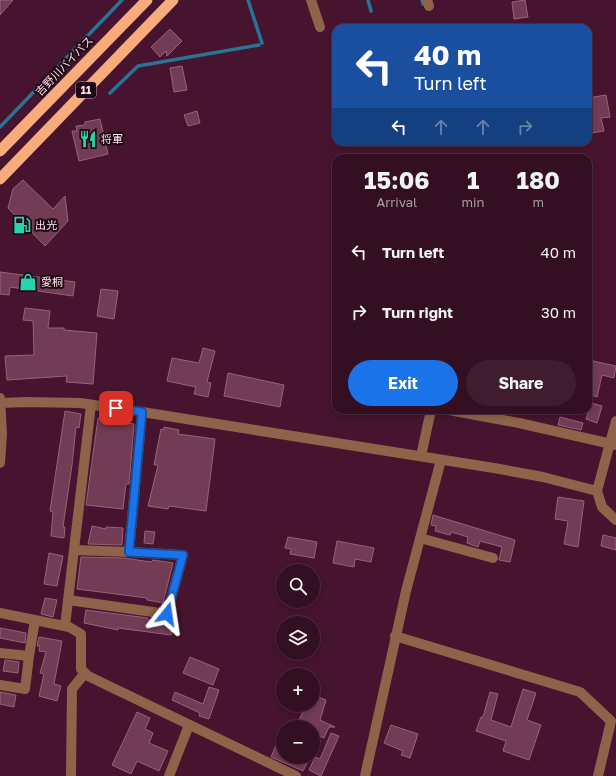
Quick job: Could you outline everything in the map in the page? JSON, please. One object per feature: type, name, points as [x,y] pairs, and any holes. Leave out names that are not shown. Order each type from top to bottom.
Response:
[{"type":"highway","name":"吉野川バイパス","points":[[0,151],[147,0]]},
{"type":"highway","name":"11","points":[[0,179],[173,0]]},
{"type":"street","points":[[311,0],[320,28]]},
{"type":"street","points":[[0,463],[0,402],[91,405],[421,456],[543,477],[597,491]]},
{"type":"street","points":[[65,626],[91,405]]},
{"type":"street","points":[[129,552],[142,412]]},
{"type":"street","points":[[421,456],[430,414]]},
{"type":"street","points":[[470,414],[612,444]]},
{"type":"street","points":[[616,421],[612,444],[597,491],[602,507],[616,520]]},
{"type":"street","points":[[364,776],[395,636],[441,460]]},
{"type":"street","points":[[420,538],[493,558]]},
{"type":"street","points":[[68,600],[167,614],[183,555],[74,550]]},
{"type":"street","points":[[0,614],[65,626],[81,634],[81,669],[88,676],[296,776]]},
{"type":"street","points":[[0,684],[25,689],[35,620]]},
{"type":"street","points":[[395,636],[580,692],[611,721],[598,776]]},
{"type":"street","points":[[0,653],[29,656]]},
{"type":"street","points":[[71,776],[72,689],[85,672]]},
{"type":"street","points":[[169,776],[189,725]]},
{"type":"building","points":[[0,0],[13,0],[0,15]]},
{"type":"building","points":[[525,0],[528,17],[514,19],[512,2]]},
{"type":"building","points":[[170,29],[182,41],[167,56],[166,51],[160,57],[151,47]]},
{"type":"building","points":[[182,66],[187,90],[174,92],[170,68]]},
{"type":"building","points":[[606,95],[610,117],[601,118],[604,131],[592,133],[592,97]]},
{"type":"building","points":[[197,111],[200,123],[188,126],[184,115]]},
{"type":"building","points":[[100,119],[108,154],[79,161],[72,131],[77,131],[76,126],[85,125],[85,122]]},
{"type":"building","points":[[23,180],[53,209],[65,196],[68,221],[45,246],[8,208],[13,189]]},
{"type":"building","points":[[0,272],[75,282],[73,296],[10,287],[9,295],[0,294]]},
{"type":"building","points":[[101,289],[118,291],[114,319],[97,316]]},
{"type":"building","points":[[25,308],[50,311],[48,328],[64,328],[64,330],[97,333],[93,384],[66,382],[67,376],[7,380],[5,356],[34,355],[33,321],[23,320]]},
{"type":"building","points":[[203,348],[215,351],[207,382],[211,383],[208,397],[194,394],[196,387],[167,381],[172,358],[199,363]]},
{"type":"building","points":[[593,361],[616,366],[614,378],[602,375],[597,397],[592,395]]},
{"type":"building","points":[[228,373],[284,385],[280,407],[224,396]]},
{"type":"building","points":[[592,403],[602,406],[597,423],[586,419],[588,414],[592,414]]},
{"type":"building","points":[[65,411],[81,414],[79,428],[76,427],[63,527],[65,527],[64,538],[51,536],[53,512],[50,511]]},
{"type":"building","points":[[560,417],[583,423],[581,430],[558,425]]},
{"type":"building","points":[[98,418],[134,424],[129,484],[126,484],[123,509],[86,505]]},
{"type":"building","points":[[164,427],[179,430],[178,434],[215,439],[206,511],[169,506],[168,509],[148,506],[158,465],[154,465],[161,429],[164,430]]},
{"type":"building","points":[[558,497],[584,501],[578,547],[564,544],[568,521],[555,519]]},
{"type":"building","points":[[433,515],[515,540],[510,562],[499,560],[502,547],[480,541],[478,547],[467,543],[468,537],[451,532],[450,535],[435,531],[436,526],[431,525]]},
{"type":"building","points":[[92,526],[106,529],[106,527],[123,528],[122,545],[88,544]]},
{"type":"building","points":[[145,531],[155,532],[153,544],[144,543]]},
{"type":"building","points":[[603,535],[616,538],[616,550],[601,546]]},
{"type":"building","points":[[288,537],[317,542],[314,558],[290,554],[291,549],[285,548]]},
{"type":"building","points":[[337,541],[374,548],[371,562],[355,559],[354,567],[333,563]]},
{"type":"building","points":[[49,553],[63,556],[57,586],[44,584]]},
{"type":"building","points":[[81,557],[124,558],[151,562],[153,560],[173,563],[163,603],[147,600],[147,598],[77,589]]},
{"type":"building","points":[[45,598],[57,600],[53,617],[41,614]]},
{"type":"building","points":[[86,610],[148,618],[148,620],[173,623],[171,635],[118,628],[118,630],[84,623]]},
{"type":"building","points":[[0,628],[26,633],[25,643],[0,638]]},
{"type":"building","points":[[39,637],[62,641],[54,684],[61,686],[57,701],[39,696],[44,674],[40,673],[46,652],[39,651],[40,646],[37,646]]},
{"type":"building","points":[[190,657],[219,669],[213,685],[183,673]]},
{"type":"building","points":[[5,660],[19,662],[18,673],[3,671]]},
{"type":"building","points":[[209,687],[219,690],[209,719],[199,716],[200,713],[172,700],[175,692],[203,704]]},
{"type":"building","points":[[523,689],[536,693],[527,720],[541,725],[529,760],[503,751],[506,741],[476,731],[481,717],[483,717],[490,692],[498,694],[491,720],[511,727]]},
{"type":"building","points":[[0,692],[16,695],[14,707],[0,704]]},
{"type":"building","points":[[320,698],[326,700],[320,720],[299,720],[303,712],[320,712]]},
{"type":"building","points":[[137,712],[150,718],[145,729],[153,733],[149,743],[168,751],[159,771],[137,761],[131,774],[112,765]]},
{"type":"building","points":[[320,720],[335,727],[329,727],[324,738],[320,736]]},
{"type":"building","points":[[391,725],[418,734],[410,758],[401,755],[403,751],[384,743]]},
{"type":"building","points":[[331,733],[339,736],[321,776],[309,770],[312,764],[320,764],[320,759]]},
{"type":"building","points":[[276,745],[276,759],[271,757]]},
{"type":"building","points":[[287,764],[306,764],[303,771]]},
{"type":"waterway","points":[[0,127],[122,0]]},
{"type":"waterway","points":[[248,0],[262,43]]},
{"type":"waterway","points":[[368,0],[371,11]]},
{"type":"waterway","points":[[422,0],[423,4]]},
{"type":"waterway","points":[[110,93],[138,66],[259,45]]},
{"type":"place","name":"将軍","points":[[88,139]]},
{"type":"place","name":"出光","points":[[22,225]]},
{"type":"place","name":"愛桐","points":[[28,282]]},
{"type":"route","points":[[116,408],[142,412],[129,552],[183,555],[167,614]]}]
